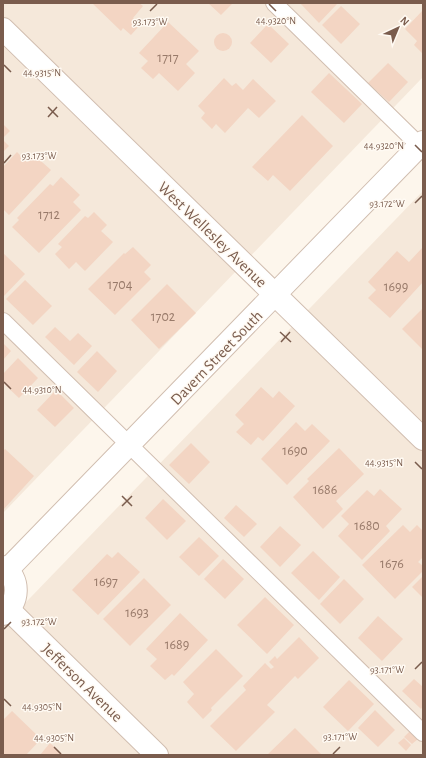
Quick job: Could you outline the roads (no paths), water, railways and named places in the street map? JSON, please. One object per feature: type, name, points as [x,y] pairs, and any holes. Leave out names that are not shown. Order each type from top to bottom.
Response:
[{"type":"street","name":"West Wellesley Avenue","points":[[3,29],[423,439]]},
{"type":"street","name":"Davern Street South","points":[[5,569],[129,446],[422,146]]},
{"type":"street","points":[[5,569],[15,582],[16,589],[15,599],[6,612]]},
{"type":"street","name":"Jefferson Avenue","points":[[6,612],[157,755]]},
{"type":"lane","points":[[274,3],[422,146]]},
{"type":"lane","points":[[3,321],[423,733]]}]
